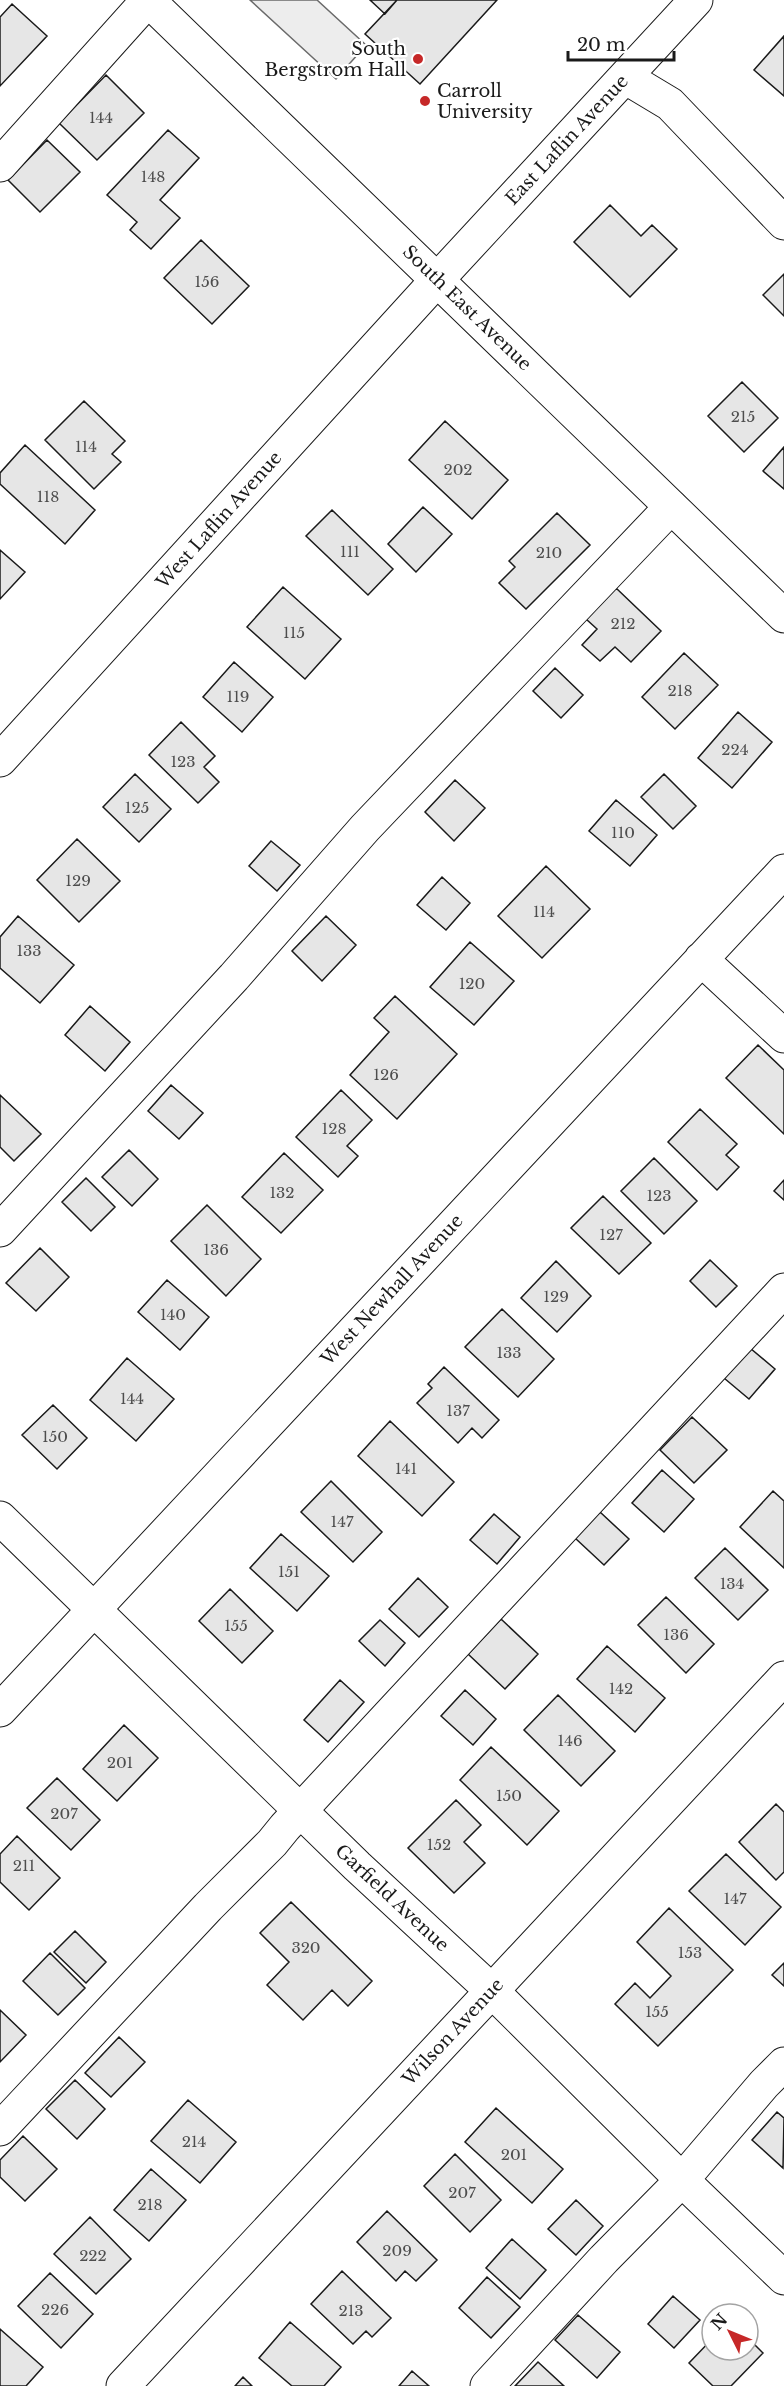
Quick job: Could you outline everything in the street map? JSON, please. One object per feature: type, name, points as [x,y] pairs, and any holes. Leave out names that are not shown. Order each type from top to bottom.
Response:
[{"type":"street","points":[[0,165],[148,0]]},
{"type":"street","name":"South East Avenue","points":[[148,0],[784,616]]},
{"type":"street","name":"East Laflin Avenue","points":[[437,280],[696,0]]},
{"type":"street","points":[[625,77],[670,104],[784,223]]},
{"type":"street","name":"West Laflin Avenue","points":[[0,760],[437,280]]},
{"type":"street","points":[[0,1230],[234,977],[365,828],[671,507]]},
{"type":"street","name":"West Newhall Avenue","points":[[0,1710],[784,871]]},
{"type":"street","points":[[701,959],[784,1036]]},
{"type":"street","points":[[0,2130],[301,1811],[784,1290]]},
{"type":"street","name":"Garfield Avenue","points":[[0,1518],[301,1811],[492,1990],[682,2180],[784,2278]]},
{"type":"street","name":"Wilson Avenue","points":[[123,2386],[784,1678]]},
{"type":"street","points":[[487,2386],[604,2259],[682,2180],[764,2084],[784,2064]]},
{"type":"shaded area","points":[[250,0],[317,0],[366,45],[336,79]]},
{"type":"building","points":[[370,0],[397,0],[385,14]]},
{"type":"building","name":"South Bergstrom Hall","points":[[397,0],[497,0],[420,84],[365,34]]},
{"type":"building","points":[[12,4],[47,36],[0,86],[0,17]]},
{"type":"building","points":[[784,36],[784,96],[754,70]]},
{"type":"building","points":[[106,75],[144,113],[97,160],[59,123]]},
{"type":"building","points":[[168,130],[199,158],[160,200],[180,218],[151,249],[130,230],[137,222],[107,195]]},
{"type":"building","points":[[47,140],[80,172],[40,212],[8,180]]},
{"type":"building","points":[[610,205],[641,236],[652,225],[677,249],[630,297],[574,242]]},
{"type":"building","points":[[201,240],[249,286],[212,324],[164,278]]},
{"type":"building","points":[[784,274],[784,316],[763,295]]},
{"type":"building","points":[[742,382],[778,418],[744,452],[708,416]]},
{"type":"building","points":[[84,401],[125,441],[112,454],[121,462],[94,489],[45,440]]},
{"type":"building","points":[[445,421],[508,480],[472,519],[409,460]]},
{"type":"building","points":[[25,445],[95,510],[65,544],[0,484],[0,473]]},
{"type":"building","points":[[784,447],[784,489],[763,471]]},
{"type":"building","points":[[423,507],[452,534],[416,572],[388,544]]},
{"type":"building","points":[[332,510],[393,569],[368,595],[306,536]]},
{"type":"building","points":[[557,513],[590,545],[526,609],[499,583],[515,567],[509,561]]},
{"type":"building","points":[[0,550],[25,572],[0,599]]},
{"type":"building","points":[[283,587],[341,639],[305,679],[247,627]]},
{"type":"building","points":[[616,588],[661,631],[631,662],[615,647],[600,661],[582,645],[597,629],[586,619]]},
{"type":"building","points":[[684,653],[718,685],[675,729],[642,697]]},
{"type":"building","points":[[234,662],[273,697],[242,732],[203,697]]},
{"type":"building","points":[[555,668],[583,695],[561,718],[533,691]]},
{"type":"building","points":[[738,712],[772,742],[732,788],[698,758]]},
{"type":"building","points":[[181,722],[215,756],[204,767],[219,782],[198,803],[149,755]]},
{"type":"building","points":[[135,774],[171,809],[139,842],[103,807]]},
{"type":"building","points":[[664,774],[696,806],[673,829],[641,797]]},
{"type":"building","points":[[455,780],[485,808],[454,841],[425,812]]},
{"type":"building","points":[[616,800],[657,835],[630,866],[589,831]]},
{"type":"building","points":[[77,839],[120,881],[79,922],[37,880]]},
{"type":"building","points":[[271,841],[300,865],[277,891],[249,866]]},
{"type":"building","points":[[546,866],[590,909],[542,958],[498,916]]},
{"type":"building","points":[[442,877],[470,903],[446,930],[417,905]]},
{"type":"building","points":[[18,916],[74,965],[40,1003],[0,968],[0,937]]},
{"type":"building","points":[[326,916],[356,945],[322,981],[292,951]]},
{"type":"building","points":[[470,942],[514,981],[474,1025],[430,987]]},
{"type":"building","points":[[395,996],[457,1054],[397,1119],[350,1075],[389,1032],[374,1018]]},
{"type":"building","points":[[90,1006],[130,1042],[105,1071],[65,1035]]},
{"type":"building","points":[[758,1045],[784,1070],[784,1134],[726,1078]]},
{"type":"building","points":[[171,1085],[203,1113],[179,1139],[148,1111]]},
{"type":"building","points":[[341,1090],[372,1120],[347,1146],[358,1156],[338,1177],[296,1137]]},
{"type":"building","points":[[0,1095],[41,1134],[14,1161],[0,1147]]},
{"type":"building","points":[[700,1109],[737,1144],[726,1155],[739,1167],[717,1190],[668,1142]]},
{"type":"building","points":[[129,1150],[158,1179],[132,1206],[102,1177]]},
{"type":"building","points":[[284,1153],[323,1190],[281,1233],[242,1197]]},
{"type":"building","points":[[654,1158],[697,1201],[664,1234],[621,1191]]},
{"type":"building","points":[[86,1178],[115,1207],[91,1231],[62,1202]]},
{"type":"building","points":[[784,1180],[784,1200],[774,1191]]},
{"type":"building","points":[[603,1196],[651,1243],[619,1274],[571,1228]]},
{"type":"building","points":[[207,1205],[261,1259],[226,1296],[171,1241]]},
{"type":"building","points":[[40,1248],[69,1277],[36,1311],[6,1283]]},
{"type":"building","points":[[710,1260],[737,1286],[716,1307],[690,1281]]},
{"type":"building","points":[[556,1261],[591,1296],[557,1332],[521,1298]]},
{"type":"building","points":[[167,1280],[209,1317],[180,1350],[138,1312]]},
{"type":"building","points":[[502,1309],[554,1359],[518,1397],[465,1347]]},
{"type":"building","points":[[744,1343],[775,1369],[749,1399],[718,1373]]},
{"type":"building","points":[[127,1358],[174,1399],[136,1441],[90,1400]]},
{"type":"building","points":[[444,1367],[499,1420],[482,1438],[472,1428],[458,1443],[417,1403],[432,1388],[428,1384]]},
{"type":"building","points":[[53,1405],[87,1438],[57,1469],[22,1435]]},
{"type":"building","points":[[692,1417],[727,1450],[694,1483],[660,1450]]},
{"type":"building","points":[[390,1421],[454,1482],[422,1516],[358,1456]]},
{"type":"building","points":[[662,1470],[694,1499],[664,1532],[632,1503]]},
{"type":"building","points":[[331,1481],[382,1532],[353,1562],[301,1512]]},
{"type":"building","points":[[773,1491],[784,1501],[784,1568],[740,1527]]},
{"type":"building","points":[[600,1512],[629,1539],[604,1565],[575,1538]]},
{"type":"building","points":[[494,1514],[520,1537],[497,1564],[470,1540]]},
{"type":"building","points":[[281,1534],[329,1576],[297,1611],[250,1568]]},
{"type":"building","points":[[725,1548],[768,1590],[738,1620],[695,1578]]},
{"type":"building","points":[[418,1578],[448,1607],[419,1637],[389,1609]]},
{"type":"building","points":[[230,1589],[273,1631],[242,1663],[199,1621]]},
{"type":"building","points":[[666,1597],[714,1644],[686,1673],[638,1625]]},
{"type":"building","points":[[501,1619],[538,1654],[505,1689],[468,1654]]},
{"type":"building","points":[[380,1620],[405,1643],[385,1666],[359,1641]]},
{"type":"building","points":[[607,1646],[665,1698],[635,1732],[577,1679]]},
{"type":"building","points":[[340,1680],[364,1702],[328,1742],[304,1720]]},
{"type":"building","points":[[465,1690],[496,1719],[473,1745],[441,1716]]},
{"type":"building","points":[[558,1695],[615,1751],[581,1786],[524,1730]]},
{"type":"building","points":[[124,1725],[158,1758],[117,1801],[83,1769]]},
{"type":"building","points":[[491,1747],[559,1811],[527,1845],[460,1780]]},
{"type":"building","points":[[57,1778],[100,1820],[71,1850],[27,1808]]},
{"type":"building","points":[[456,1800],[481,1825],[464,1842],[485,1863],[454,1893],[408,1848]]},
{"type":"building","points":[[776,1804],[784,1812],[784,1872],[776,1880],[739,1842]]},
{"type":"building","points":[[17,1836],[60,1878],[29,1910],[0,1882],[0,1854]]},
{"type":"building","points":[[726,1854],[781,1907],[745,1945],[689,1891]]},
{"type":"building","points":[[291,1902],[372,1981],[348,2006],[332,1990],[303,2020],[267,1985],[289,1962],[260,1933]]},
{"type":"building","points":[[669,1908],[733,1970],[658,2046],[615,2004],[635,1983],[650,1998],[671,1976],[637,1942]]},
{"type":"building","points":[[75,1931],[106,1962],[86,1983],[54,1952]]},
{"type":"building","points":[[50,1953],[85,1988],[58,2015],[23,1981]]},
{"type":"building","points":[[784,1963],[784,1986],[772,1975]]},
{"type":"building","points":[[0,2010],[26,2035],[0,2062]]},
{"type":"building","points":[[119,2037],[145,2062],[111,2097],[85,2073]]},
{"type":"building","points":[[75,2080],[105,2109],[77,2139],[46,2109]]},
{"type":"building","points":[[188,2100],[236,2142],[200,2183],[151,2141]]},
{"type":"building","points":[[496,2108],[563,2169],[532,2203],[465,2142]]},
{"type":"building","points":[[777,2112],[784,2118],[783,2168],[752,2140]]},
{"type":"building","points":[[23,2136],[57,2169],[25,2201],[0,2177],[0,2160]]},
{"type":"building","points":[[455,2154],[501,2200],[470,2232],[424,2186]]},
{"type":"building","points":[[151,2169],[186,2200],[149,2241],[114,2210]]},
{"type":"building","points":[[576,2200],[603,2226],[576,2255],[548,2229]]},
{"type":"building","points":[[387,2211],[437,2260],[416,2281],[405,2271],[396,2281],[357,2242]]},
{"type":"building","points":[[90,2217],[131,2259],[96,2294],[54,2254]]},
{"type":"building","points":[[512,2239],[546,2270],[520,2299],[486,2268]]},
{"type":"building","points":[[342,2271],[391,2318],[372,2337],[366,2331],[353,2344],[311,2304]]},
{"type":"building","points":[[50,2273],[93,2314],[61,2348],[18,2306]]},
{"type":"building","points":[[487,2277],[520,2307],[491,2338],[459,2308]]},
{"type":"building","points":[[673,2296],[700,2320],[674,2348],[648,2324]]},
{"type":"building","points":[[578,2315],[620,2352],[597,2378],[555,2340]]},
{"type":"building","points":[[290,2322],[341,2367],[324,2386],[292,2386],[259,2358]]},
{"type":"building","points":[[0,2329],[43,2367],[26,2386],[0,2386]]},
{"type":"building","points":[[700,2352],[700,2362],[754,2362],[731,2386],[713,2386],[689,2363]]},
{"type":"building","points":[[538,2362],[564,2386],[515,2386]]},
{"type":"building","points":[[412,2371],[429,2386],[399,2386]]},
{"type":"building","points":[[243,2377],[252,2386],[235,2386]]},
{"type":"place","name":"South Bergstrom Hall","points":[[418,59]]},
{"type":"place","name":"Carroll University","points":[[425,101]]}]
